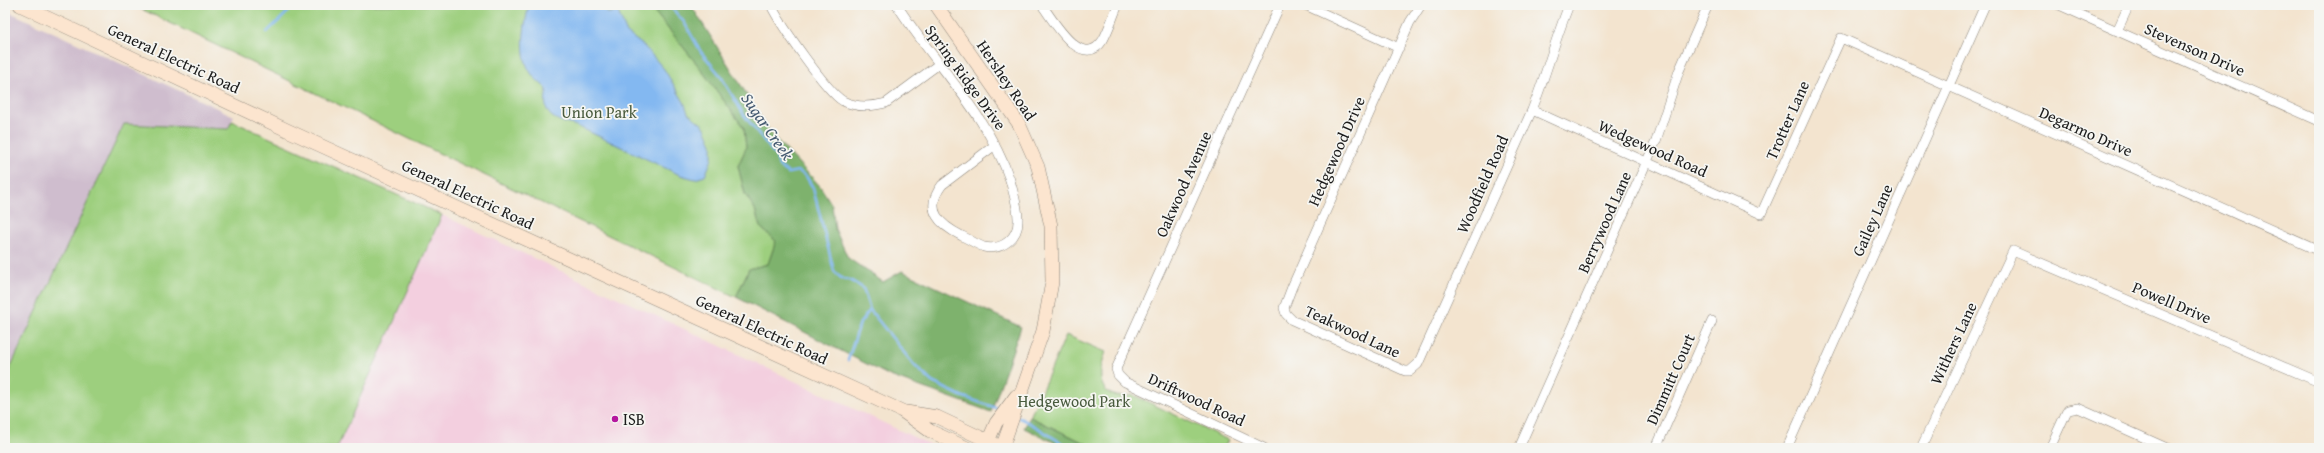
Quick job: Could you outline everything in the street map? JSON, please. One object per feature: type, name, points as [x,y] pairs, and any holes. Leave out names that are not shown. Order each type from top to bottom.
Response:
[{"type":"main road","name":"General Electric Road","points":[[20,5],[297,134],[902,411],[930,431],[967,448]]},
{"type":"main road","name":"Hershey Road","points":[[936,5],[956,36],[1019,124],[1038,166],[1051,226],[1052,282],[1043,330],[1022,388],[1010,430],[1002,448]]},
{"type":"main road","name":"Hershey Road","points":[[986,444],[996,422],[1022,388]]},
{"type":"main road","name":"General Electric Road","points":[[902,411],[937,417],[986,444],[1002,448]]},
{"type":"street","points":[[771,5],[830,91],[845,102],[865,107],[886,103],[939,64]]},
{"type":"street","name":"Spring Ridge Drive","points":[[896,5],[979,117],[995,145],[1011,185],[1018,215],[1018,224],[1011,239],[998,247],[990,248],[982,246],[946,228],[936,214],[935,199],[942,185],[995,145]]},
{"type":"street","points":[[1042,5],[1069,41],[1077,48],[1086,50],[1094,47],[1102,41],[1118,5]]},
{"type":"street","name":"Oakwood Avenue","points":[[1118,375],[1116,368],[1280,5]]},
{"type":"street","points":[[1305,5],[1399,48]]},
{"type":"street","name":"Hedgewood Drive","points":[[1285,311],[1285,304],[1292,286],[1399,48],[1421,5]]},
{"type":"street","name":"Woodfield Road","points":[[1412,370],[1418,364],[1532,110],[1548,68],[1556,37],[1569,5]]},
{"type":"street","name":"Berrywood Lane","points":[[1519,448],[1647,162],[1666,114],[1679,71],[1708,5]]},
{"type":"street","name":"Gailey Lane","points":[[1787,448],[1985,5]]},
{"type":"street","name":"Stevenson Drive","points":[[2059,5],[2319,121]]},
{"type":"street","points":[[2117,31],[2130,5]]},
{"type":"street","name":"Degarmo Drive","points":[[1841,38],[2319,251]]},
{"type":"street","name":"Trotter Lane","points":[[1761,214],[1841,38]]},
{"type":"street","name":"Wedgewood Road","points":[[1532,110],[1761,214]]},
{"type":"street","name":"Powell Drive","points":[[2013,251],[2319,382]]},
{"type":"street","name":"Withers Lane","points":[[1921,448],[2013,251]]},
{"type":"street","name":"Teakwood Lane","points":[[1285,311],[1292,320],[1399,370],[1412,370]]},
{"type":"street","name":"Dimmitt Court","points":[[1656,448],[1712,321]]},
{"type":"street","name":"Driftwood Road","points":[[1118,375],[1125,382],[1264,448]]},
{"type":"street","points":[[2050,448],[2068,410],[2078,408],[2167,448]]},
{"type":"shaded area","points":[[5,10],[234,116],[228,129],[124,124],[5,379]]},
{"type":"shaded area","points":[[442,215],[937,448],[337,448]]},
{"type":"green space","name":"Union Park","points":[[133,5],[649,5],[697,64],[744,128],[746,148],[738,166],[745,194],[755,209],[760,227],[776,241],[768,264],[749,269],[736,297]]},
{"type":"green space","points":[[649,5],[691,5],[772,135],[820,186],[832,205],[835,229],[848,258],[883,282],[902,271],[1021,327],[991,412],[890,376],[736,297],[749,269],[768,264],[776,241],[760,227],[755,209],[745,194],[738,166],[746,148],[744,128],[697,64]]},
{"type":"green space","points":[[232,121],[442,215],[337,448],[5,448],[5,379],[124,124],[228,129]]},
{"type":"green space","name":"Hedgewood Park","points":[[1066,335],[1106,352],[1101,371],[1101,379],[1103,386],[1107,391],[1113,395],[1133,395],[1228,440],[1224,448],[1095,448],[1030,417]]},
{"type":"green space","points":[[1030,417],[1095,448],[1066,448],[1024,428]]},
{"type":"water","points":[[529,5],[598,5],[607,13],[618,12],[627,33],[644,46],[664,69],[684,102],[688,113],[704,126],[712,144],[712,159],[705,176],[695,179],[680,175],[577,126],[555,119],[548,111],[546,105],[547,89],[529,71],[526,62],[523,43]]},
{"type":"waterway","points":[[267,32],[287,13],[292,5]]},
{"type":"waterway","name":"Sugar Creek","points":[[669,5],[684,22],[701,52],[720,75],[744,115],[776,156],[779,166],[788,173],[798,171],[806,176],[813,188],[834,271],[842,279],[850,280],[863,288],[870,310],[914,365],[932,382],[961,396],[1002,410]]},
{"type":"waterway","name":"Sugar Creek","points":[[848,360],[860,323],[870,310]]},
{"type":"waterway","name":"Sugar Creek","points":[[1017,417],[1072,448]]},
{"type":"place","name":"ISB","points":[[615,419]]}]
